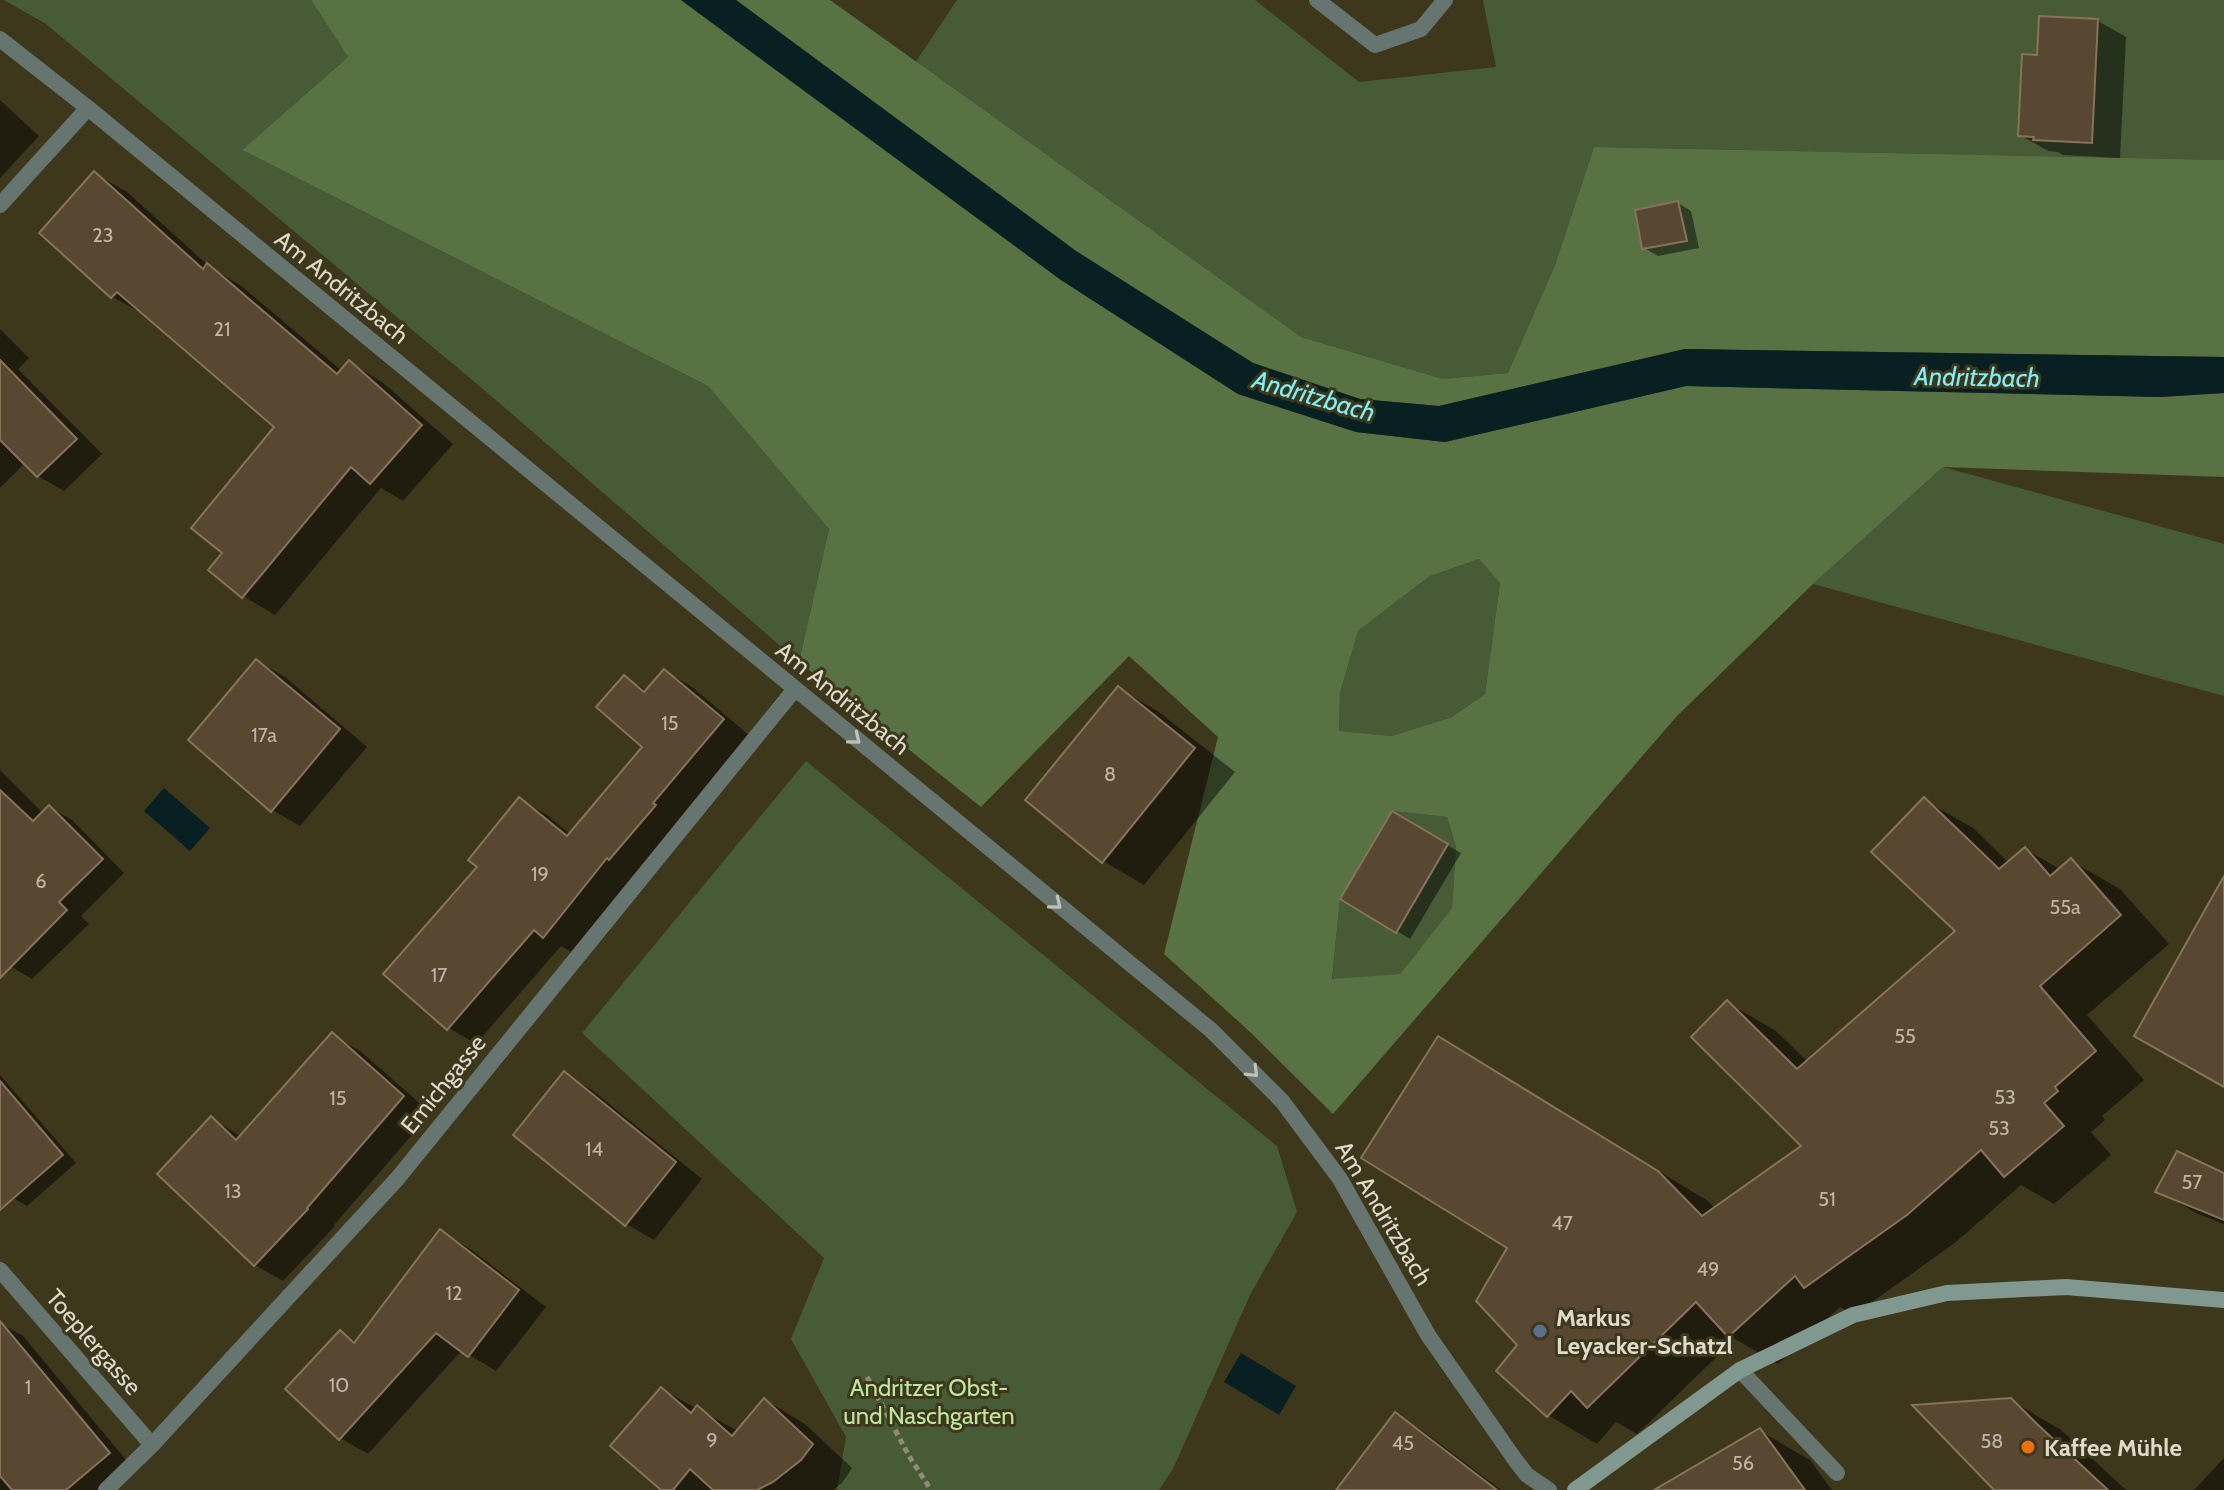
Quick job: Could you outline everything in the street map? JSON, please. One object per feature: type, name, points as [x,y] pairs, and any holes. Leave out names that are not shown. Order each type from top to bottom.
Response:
[{"type":"street","points":[[1317,0],[1375,45],[1421,29],[1445,0]]},
{"type":"street","name":"Am Andritzbach","points":[[0,39],[1211,1030],[1282,1101],[1340,1179],[1428,1335],[1516,1461],[1527,1475],[1549,1490]]},
{"type":"street","points":[[0,205],[88,108]]},
{"type":"street","name":"Emichgasse","points":[[106,1490],[152,1445],[397,1179],[795,689]]},
{"type":"street","name":"Toeplergasse","points":[[0,1270],[152,1445]]},
{"type":"street","points":[[1575,1490],[1740,1370],[1853,1315],[1947,1293],[2066,1287],[2224,1300]]},
{"type":"street","points":[[1740,1370],[1837,1473]]},
{"type":"path","points":[[867,1377],[931,1490]]},
{"type":"green space","points":[[4,0],[311,0],[348,57],[242,150],[708,386],[829,529],[799,662],[483,389],[46,24]]},
{"type":"green space","points":[[311,0],[681,0],[1061,280],[1238,394],[1356,432],[1445,442],[1686,386],[2160,397],[2224,393],[2224,477],[1943,467],[1813,584],[1677,716],[1333,1114],[1250,1032],[1164,954],[1218,737],[1129,656],[981,807],[799,662],[829,529],[708,386],[242,150],[348,57]],"holes":[[[1479,559],[1500,583],[1485,694],[1452,717],[1392,736],[1339,731],[1340,693],[1358,631],[1430,576]],[[1392,811],[1447,817],[1456,847],[1452,908],[1400,974],[1332,979],[1340,899]]]},
{"type":"green space","points":[[736,0],[830,0],[1301,337],[1443,379],[1508,373],[1555,265],[1594,147],[2224,160],[2224,357],[1685,349],[1439,406],[1360,399],[1253,363],[1076,251]]},
{"type":"green space","points":[[957,0],[1255,0],[1359,82],[1496,67],[1483,0],[2224,0],[2224,160],[1594,147],[1555,265],[1508,373],[1443,379],[1301,337],[915,63]]},
{"type":"green space","points":[[1943,467],[2224,544],[2224,696],[1813,584]]},
{"type":"green space","points":[[1479,559],[1500,583],[1485,694],[1452,717],[1392,736],[1339,731],[1340,693],[1358,631],[1430,576]]},
{"type":"green space","name":"Andritzer Obst- und Naschgarten","points":[[806,761],[1277,1146],[1297,1212],[1250,1295],[1173,1469],[1159,1490],[837,1490],[846,1437],[791,1339],[824,1258],[582,1033]]},
{"type":"green space","points":[[1392,811],[1447,817],[1456,847],[1452,908],[1400,974],[1332,980],[1340,899]]},
{"type":"water","name":"Andritzbach","points":[[681,0],[736,0],[1076,251],[1253,363],[1360,399],[1439,406],[1685,349],[2224,357],[2224,393],[2160,397],[1686,386],[1445,442],[1356,432],[1238,394],[1061,280]]},
{"type":"water","points":[[164,788],[210,828],[190,851],[144,811]]},
{"type":"water","points":[[1241,1353],[1296,1386],[1279,1415],[1224,1382]]},
{"type":"building","points":[[2039,16],[2098,19],[2092,143],[2033,140],[2034,137],[2018,136],[2022,54],[2037,55]]},
{"type":"building","points":[[94,171],[203,269],[207,263],[337,374],[349,360],[422,425],[370,484],[351,467],[242,598],[208,570],[222,553],[191,528],[274,427],[117,292],[111,298],[39,233]]},
{"type":"building","points":[[1678,201],[1687,241],[1642,249],[1635,210]]},
{"type":"building","points":[[0,360],[77,439],[37,477],[0,440]]},
{"type":"building","points":[[256,659],[340,729],[271,812],[188,740]]},
{"type":"building","points":[[664,669],[724,719],[543,938],[534,930],[447,1030],[383,974],[477,867],[468,860],[519,797],[567,836],[642,747],[596,707],[624,675],[644,692]]},
{"type":"building","points":[[1118,686],[1195,748],[1102,863],[1025,800]]},
{"type":"building","points":[[0,790],[33,821],[49,805],[103,859],[59,902],[67,910],[0,978]]},
{"type":"building","points":[[1924,797],[1999,869],[2025,847],[2050,876],[2071,858],[2121,915],[2040,986],[2096,1051],[2055,1087],[2058,1091],[2044,1103],[2064,1126],[2004,1177],[1981,1150],[1907,1215],[1804,1288],[1795,1276],[1728,1337],[1696,1302],[1587,1408],[1571,1391],[1547,1417],[1496,1371],[1517,1345],[1476,1301],[1507,1248],[1361,1158],[1438,1036],[1658,1171],[1702,1216],[1801,1146],[1691,1037],[1727,1000],[1797,1069],[1955,931],[1871,852]]},
{"type":"building","points":[[1392,811],[1448,844],[1396,933],[1340,899]]},
{"type":"building","points":[[2224,876],[2224,1087],[2134,1036]]},
{"type":"building","points":[[332,1032],[404,1096],[308,1209],[254,1266],[157,1174],[211,1116],[236,1140]]},
{"type":"building","points":[[564,1071],[676,1162],[625,1226],[513,1135]]},
{"type":"building","points":[[0,1081],[63,1155],[0,1210]]},
{"type":"building","points":[[2177,1151],[2224,1173],[2224,1220],[2155,1192]]},
{"type":"building","points":[[440,1229],[519,1290],[468,1357],[436,1333],[339,1440],[285,1389],[340,1330],[354,1343]]},
{"type":"building","points":[[0,1321],[110,1453],[66,1490],[12,1490],[0,1476]]},
{"type":"building","points":[[661,1387],[691,1413],[697,1405],[732,1436],[764,1398],[813,1444],[801,1460],[773,1482],[757,1490],[713,1490],[690,1469],[673,1490],[661,1490],[610,1446]]},
{"type":"building","points":[[2011,1398],[2108,1490],[1994,1490],[1912,1405]]},
{"type":"building","points":[[1395,1412],[1497,1490],[1336,1490]]},
{"type":"building","points":[[1760,1428],[1805,1490],[1654,1490]]},
{"type":"place","name":"Markus Leyacker-Schatzl","points":[[1540,1331]]},
{"type":"place","name":"Kaffee Mühle","points":[[2028,1447]]}]
